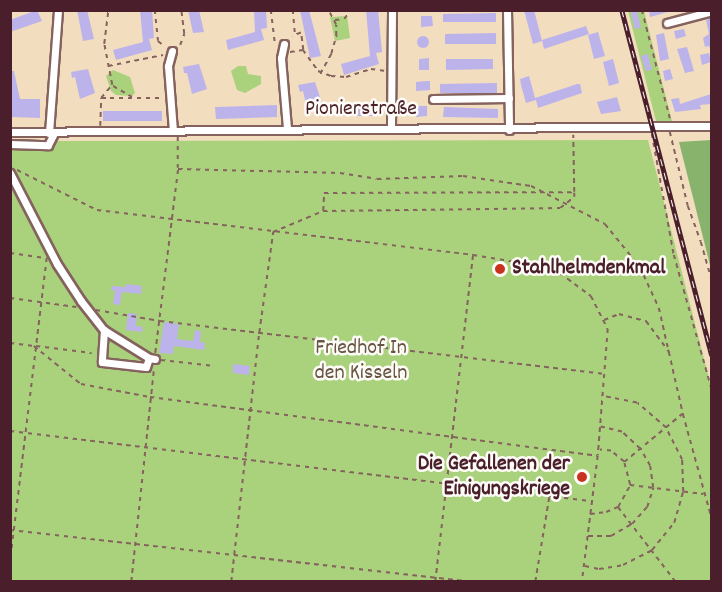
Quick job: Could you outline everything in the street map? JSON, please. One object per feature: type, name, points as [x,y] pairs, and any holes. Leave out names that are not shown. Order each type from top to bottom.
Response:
[{"type":"street","points":[[10,144],[48,145],[52,133],[58,10]]},
{"type":"street","points":[[391,127],[392,10]]},
{"type":"street","points":[[507,10],[509,130]]},
{"type":"street","points":[[667,23],[711,11]]},
{"type":"street","points":[[284,44],[281,58],[287,128]]},
{"type":"street","points":[[172,51],[168,66],[175,131]]},
{"type":"street","points":[[433,99],[509,98]]},
{"type":"street","name":"Pionierstraße","points":[[10,132],[391,127],[509,130],[711,126]]},
{"type":"street","points":[[10,173],[57,264],[87,309],[104,330],[152,359],[146,367],[102,362],[104,330]]},
{"type":"path","points":[[108,10],[104,44],[112,86],[133,98]]},
{"type":"path","points":[[155,10],[158,41],[164,46]]},
{"type":"path","points":[[180,45],[184,34],[181,10]]},
{"type":"path","points":[[271,10],[275,42]]},
{"type":"path","points":[[293,10],[294,35],[301,33],[303,50],[314,67],[321,73],[339,77],[371,69],[387,71]]},
{"type":"path","points":[[321,73],[335,43],[337,29],[328,10]]},
{"type":"path","points":[[334,20],[344,19],[351,10]]},
{"type":"path","points":[[642,10],[671,128],[669,136],[711,281]]},
{"type":"path","points":[[289,52],[303,50]]},
{"type":"path","points":[[108,66],[163,55]]},
{"type":"path","points":[[100,127],[101,98],[112,86]]},
{"type":"path","points":[[101,98],[165,98]]},
{"type":"path","points":[[651,128],[674,255],[711,390]]},
{"type":"path","points":[[273,232],[323,211],[560,208],[574,197],[573,129]]},
{"type":"path","points":[[131,582],[152,359],[160,321],[178,169],[175,131]]},
{"type":"path","points":[[10,166],[97,210],[473,255],[553,268],[591,296],[608,329],[598,456],[590,501],[582,582]]},
{"type":"path","points":[[178,169],[340,173],[377,179],[463,176],[531,186],[605,224],[640,267],[659,308],[683,414],[711,519]]},
{"type":"path","points":[[323,211],[324,193],[574,192]]},
{"type":"path","points":[[231,582],[259,333],[273,232]]},
{"type":"path","points":[[10,253],[47,258],[34,346],[10,562]]},
{"type":"path","points":[[435,582],[473,255]]},
{"type":"path","points":[[10,298],[160,321],[604,374]]},
{"type":"path","points":[[603,320],[619,314],[646,321],[670,353]]},
{"type":"path","points":[[10,343],[92,353]]},
{"type":"path","points":[[34,346],[81,384],[150,397],[598,456]]},
{"type":"path","points":[[152,359],[214,366]]},
{"type":"path","points":[[584,566],[600,569],[623,565],[652,549],[674,523],[683,492],[682,460],[666,428],[637,403],[602,396]]},
{"type":"path","points":[[624,462],[683,414]]},
{"type":"path","points":[[587,536],[611,536],[632,524],[646,507],[653,488],[650,466],[640,449],[622,432],[600,427]]},
{"type":"path","points":[[10,432],[590,501]]},
{"type":"path","points":[[589,514],[606,512],[618,507],[630,485],[624,462],[611,451],[598,449]]},
{"type":"path","points":[[630,485],[704,494]]},
{"type":"path","points":[[535,582],[549,496]]},
{"type":"path","points":[[618,507],[676,582]]},
{"type":"path","points":[[10,530],[474,582]]},
{"type":"green space","points":[[628,11],[644,11],[672,121],[656,121]]},
{"type":"green space","points":[[347,16],[350,38],[335,41],[330,17]]},
{"type":"green space","points":[[238,66],[246,66],[248,74],[261,76],[261,84],[245,93],[237,90],[231,71]]},
{"type":"green space","points":[[113,70],[130,77],[135,93],[132,96],[116,95],[111,91],[106,76]]},
{"type":"green space","name":"Friedhof In den Kisseln","points":[[648,140],[711,386],[711,581],[11,581],[10,148],[51,150],[57,141]]},
{"type":"green space","points":[[712,140],[711,269],[679,142]]},
{"type":"building","points":[[37,10],[42,21],[10,32],[10,20]]},
{"type":"building","points":[[77,10],[87,10],[94,39],[83,41]]},
{"type":"building","points":[[140,10],[152,10],[154,38],[149,39],[152,50],[116,60],[113,50],[143,42]]},
{"type":"building","points":[[188,10],[199,10],[204,32],[193,33]]},
{"type":"building","points":[[254,10],[266,10],[267,28],[261,29],[264,40],[228,50],[226,40],[255,32]]},
{"type":"building","points":[[300,10],[309,10],[321,56],[310,58]]},
{"type":"building","points":[[366,10],[378,10],[382,52],[376,53],[379,64],[344,75],[341,64],[370,56]]},
{"type":"building","points":[[524,10],[534,10],[542,41],[533,44]]},
{"type":"building","points":[[649,10],[668,10],[668,12],[650,17]]},
{"type":"building","points":[[637,11],[641,28],[635,29],[631,12]]},
{"type":"building","points":[[496,13],[496,22],[443,22],[443,14]]},
{"type":"building","points":[[421,16],[432,16],[433,26],[421,27]]},
{"type":"building","points":[[711,18],[710,49],[709,46],[705,47],[703,38],[709,34],[706,20]]},
{"type":"building","points":[[586,26],[589,34],[544,49],[542,40]]},
{"type":"building","points":[[684,29],[686,36],[676,39],[674,31]]},
{"type":"building","points":[[598,32],[605,56],[594,59],[588,35]]},
{"type":"building","points":[[496,33],[496,44],[445,44],[445,34]]},
{"type":"building","points":[[664,33],[669,59],[660,61],[656,35]]},
{"type":"building","points":[[425,36],[429,42],[425,48],[421,48],[417,40]]},
{"type":"building","points":[[687,47],[694,71],[685,73],[677,49]]},
{"type":"building","points":[[709,53],[711,62],[702,65],[700,55]]},
{"type":"building","points":[[648,54],[652,70],[646,71],[641,56]]},
{"type":"building","points":[[429,58],[429,70],[419,70],[419,59]]},
{"type":"building","points":[[446,59],[493,59],[493,69],[446,70]]},
{"type":"building","points":[[613,59],[619,83],[609,86],[603,62]]},
{"type":"building","points":[[199,64],[207,89],[192,94],[187,73],[184,73],[183,67]]},
{"type":"building","points":[[88,69],[95,93],[80,99],[75,77],[72,78],[71,72]]},
{"type":"building","points":[[670,69],[673,79],[665,81],[663,71]]},
{"type":"building","points":[[10,71],[14,71],[20,99],[40,99],[40,118],[11,117]]},
{"type":"building","points":[[529,76],[535,98],[577,84],[580,84],[582,93],[538,108],[536,100],[526,103],[520,79]]},
{"type":"building","points":[[430,81],[430,90],[416,91],[416,82]]},
{"type":"building","points":[[315,82],[323,106],[308,113],[303,91],[300,92],[298,85]]},
{"type":"building","points":[[497,83],[497,93],[440,93],[440,84]]},
{"type":"building","points":[[711,94],[711,104],[700,105],[701,109],[675,112],[671,99],[679,98],[680,104]]},
{"type":"building","points":[[617,97],[621,111],[601,114],[597,102]]},
{"type":"building","points":[[277,105],[277,117],[216,119],[215,107]]},
{"type":"building","points":[[340,105],[380,105],[380,116],[339,116]]},
{"type":"building","points":[[416,106],[427,106],[427,116],[416,117]]},
{"type":"building","points":[[444,107],[498,109],[498,118],[443,117]]},
{"type":"building","points":[[103,111],[162,111],[162,121],[103,121]]},
{"type":"building","points":[[126,284],[142,286],[141,294],[122,292],[120,305],[113,304],[115,291],[111,290],[112,286],[126,287]]},
{"type":"building","points":[[128,313],[137,314],[136,326],[143,327],[142,332],[126,330]]},
{"type":"building","points":[[164,322],[179,324],[177,339],[193,341],[195,330],[201,331],[200,342],[205,343],[204,350],[174,346],[173,354],[159,353]]},
{"type":"building","points":[[233,364],[250,366],[249,375],[233,373]]},
{"type":"railway","points":[[622,10],[712,355]]},
{"type":"place","name":"Stahlhelmdenkmal","points":[[500,269]]},
{"type":"place","name":"Die Gefallenen der Einigungskriege","points":[[582,477]]}]
